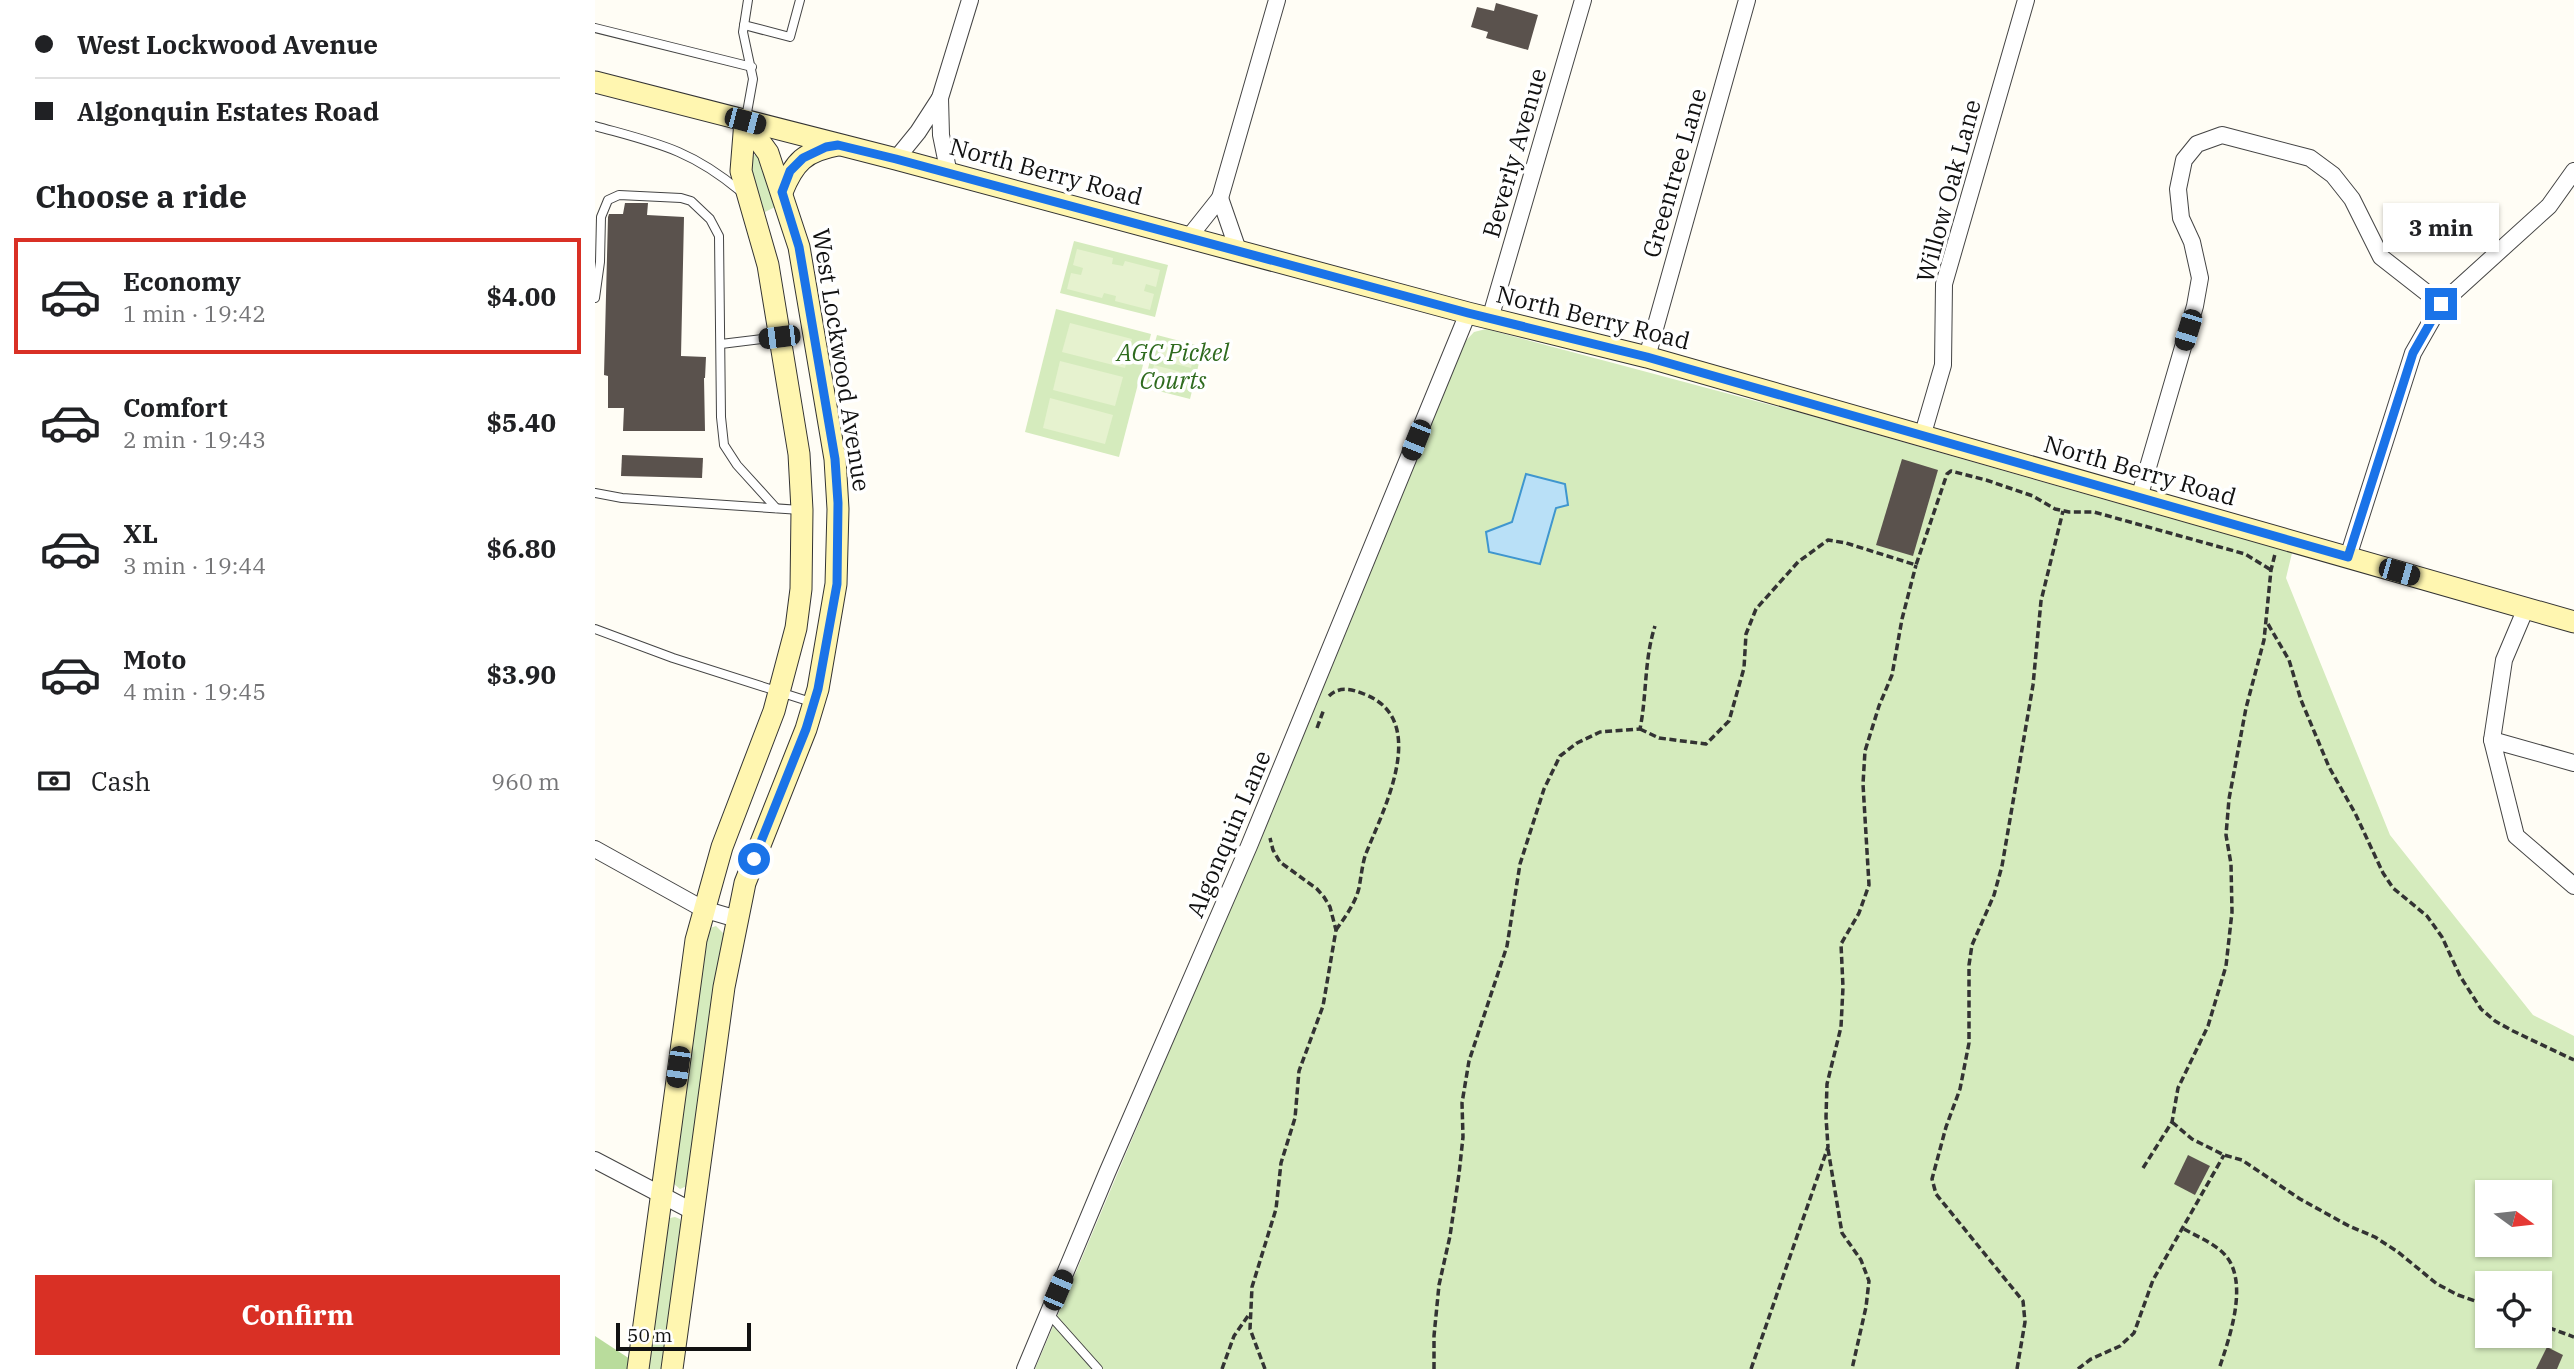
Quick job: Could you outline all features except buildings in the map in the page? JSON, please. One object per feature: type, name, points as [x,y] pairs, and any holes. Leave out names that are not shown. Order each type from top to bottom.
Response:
[{"type":"main road","name":"North Berry Road","points":[[595,82],[896,159],[1490,319],[1647,357],[2574,622]]},
{"type":"main road","name":"West Lockwood Avenue","points":[[672,1369],[724,987],[737,919],[745,883],[814,703],[828,643],[837,584],[838,509],[835,459],[799,247],[768,153],[745,121]]},
{"type":"main road","points":[[638,1369],[696,940],[722,847],[779,692],[796,628],[801,589],[802,510],[799,454],[768,265],[741,171],[745,121]]},
{"type":"main road","points":[[782,192],[790,171],[803,158],[818,150],[838,145]]},
{"type":"main road","points":[[779,337],[814,334]]},
{"type":"main road","points":[[802,510],[838,509]]},
{"type":"street","points":[[896,159],[940,98],[970,0]]},
{"type":"street","points":[[1189,237],[1220,198],[1277,0]]},
{"type":"street","name":"Beverly Avenue","points":[[1490,319],[1583,0]]},
{"type":"street","name":"Greentree Lane","points":[[1647,357],[1747,0]]},
{"type":"street","name":"Willow Oak Lane","points":[[1922,437],[1943,365],[1944,284],[2026,0]]},
{"type":"street","points":[[940,98],[941,135],[949,174]]},
{"type":"street","points":[[2139,498],[2200,278],[2192,242],[2181,218],[2178,189],[2184,160],[2197,144],[2222,135],[2310,159],[2333,176],[2352,199],[2381,257],[2441,304]]},
{"type":"street","points":[[2348,557],[2413,353],[2441,304],[2549,206],[2574,171]]},
{"type":"street","points":[[1220,198],[1238,250]]},
{"type":"street","name":"Algonquin Lane","points":[[1025,1369],[1249,846],[1468,313]]},
{"type":"street","points":[[2526,608],[2504,660],[2492,740],[2516,836],[2574,886]]},
{"type":"street","points":[[2492,740],[2574,763]]},
{"type":"street","points":[[595,849],[703,909],[737,919]]},
{"type":"street","points":[[595,1160],[694,1212]]},
{"type":"lane","points":[[745,121],[753,79],[744,25],[748,0]]},
{"type":"lane","points":[[744,25],[790,37],[800,0]]},
{"type":"lane","points":[[595,28],[752,67]]},
{"type":"lane","points":[[595,126],[670,147],[688,155],[706,164],[748,197]]},
{"type":"lane","points":[[595,298],[600,262],[601,217],[608,200],[619,195],[681,198],[691,201],[710,219],[719,236],[721,417],[724,445],[737,465],[776,508]]},
{"type":"lane","points":[[721,345],[779,337]]},
{"type":"lane","points":[[595,493],[622,498],[802,510]]},
{"type":"lane","points":[[595,629],[673,658],[814,703]]},
{"type":"lane","points":[[1049,1314],[1098,1369]]},
{"type":"path","points":[[1852,1369],[1869,1281],[1861,1260],[1842,1233],[1828,1147],[1827,1084],[1841,1027],[1843,987],[1840,944],[1859,913],[1869,885],[1863,785],[1865,751],[1892,675],[1902,618],[1916,565],[1949,472],[1986,480],[2033,496],[2055,509],[2090,511],[2245,555],[2271,570]]},
{"type":"path","points":[[2017,1369],[2025,1322],[2020,1294],[1936,1194],[1932,1179],[1962,1078],[1969,1043],[1969,965],[1972,945],[1994,895],[2002,866],[2033,685],[2041,601],[2063,511]]},
{"type":"path","points":[[2143,1168],[2172,1122],[2178,1088],[2209,1026],[2227,966],[2232,912],[2231,864],[2226,835],[2228,799],[2267,622],[2271,570],[2280,538]]},
{"type":"path","points":[[1434,1369],[1439,1285],[1450,1236],[1459,1174],[1462,1103],[1469,1061],[1507,946],[1520,864],[1544,789],[1560,756],[1577,743],[1600,732],[1640,729],[1659,738],[1706,744],[1719,734],[1729,721],[1736,703],[1744,668],[1746,634],[1756,609],[1798,562],[1821,543],[1828,540],[1846,543],[1916,565]]},
{"type":"path","points":[[2267,622],[2289,660],[2301,700],[2329,767],[2393,888],[2427,916],[2442,937],[2472,996],[2488,1015],[2513,1031],[2574,1060]]},
{"type":"path","points":[[1640,729],[1645,699],[1646,663],[1655,626]]},
{"type":"path","points":[[1265,1369],[1251,1329],[1250,1313],[1256,1271],[1272,1227],[1281,1163],[1294,1118],[1299,1072],[1323,1006],[1336,930],[1355,900],[1365,857],[1395,774],[1399,744],[1397,731],[1385,707],[1366,694],[1350,690],[1336,690],[1331,694],[1316,729]]},
{"type":"path","points":[[1272,828],[1270,839],[1276,856],[1324,897],[1336,930]]},
{"type":"path","points":[[2172,1122],[2182,1133],[2224,1155],[2242,1160],[2300,1199],[2375,1237],[2437,1284],[2475,1301]]},
{"type":"path","points":[[1751,1369],[1828,1147]]},
{"type":"path","points":[[2078,1369],[2091,1359],[2120,1346],[2134,1333],[2153,1280],[2224,1155]]},
{"type":"path","points":[[2184,1229],[2219,1249],[2230,1262],[2234,1273],[2233,1320],[2218,1369]]},
{"type":"path","points":[[1222,1369],[1234,1336],[1250,1313]]},
{"type":"path","points":[[2552,1329],[2574,1337]]},
{"type":"green space","points":[[758,154],[779,205],[765,212],[756,191],[752,171],[752,156]]},
{"type":"green space","points":[[1074,241],[1168,265],[1155,317],[1060,293]]},
{"type":"green space","points":[[1077,249],[1113,258],[1112,264],[1123,266],[1125,261],[1160,270],[1156,287],[1146,284],[1144,291],[1154,294],[1150,310],[1115,301],[1116,296],[1104,293],[1102,298],[1067,289],[1071,273],[1081,275],[1083,268],[1073,265]]},
{"type":"green space","points":[[1056,309],[1151,334],[1119,457],[1025,432]]},
{"type":"green space","points":[[1070,323],[1132,339],[1125,368],[1062,352]]},
{"type":"green space","points":[[1486,329],[1797,412],[2292,553],[2286,578],[2390,835],[2533,1015],[2574,1036],[2574,1369],[1035,1369],[1339,649],[1462,345],[1474,332]]},
{"type":"green space","name":"AGC Pickel Courts","points":[[1157,335],[1203,347],[1190,399],[1143,387]]},
{"type":"green space","points":[[1160,343],[1195,352],[1191,368],[1156,359]]},
{"type":"green space","points":[[1060,361],[1123,377],[1115,406],[1053,390]]},
{"type":"green space","points":[[1154,365],[1189,374],[1185,390],[1150,381]]},
{"type":"green space","points":[[1050,398],[1113,415],[1105,444],[1043,428]]},
{"type":"green space","points":[[716,926],[724,934],[687,1186],[680,1189],[674,1184],[673,1177],[701,969],[710,928]]},
{"type":"green space","points":[[670,1218],[680,1219],[682,1225],[662,1369],[649,1369],[667,1224]]},
{"type":"green space","points":[[595,1336],[630,1359],[629,1369],[595,1369]]},
{"type":"water","points":[[1526,474],[1565,484],[1568,505],[1556,508],[1540,564],[1489,552],[1486,532],[1512,522]]},
{"type":"route","points":[[754,859],[806,729],[828,643],[837,584],[838,503],[835,459],[799,247],[782,192],[790,171],[803,158],[826,147],[838,145],[896,159],[1468,313],[1647,357],[2348,557],[2413,353],[2441,304]]}]
